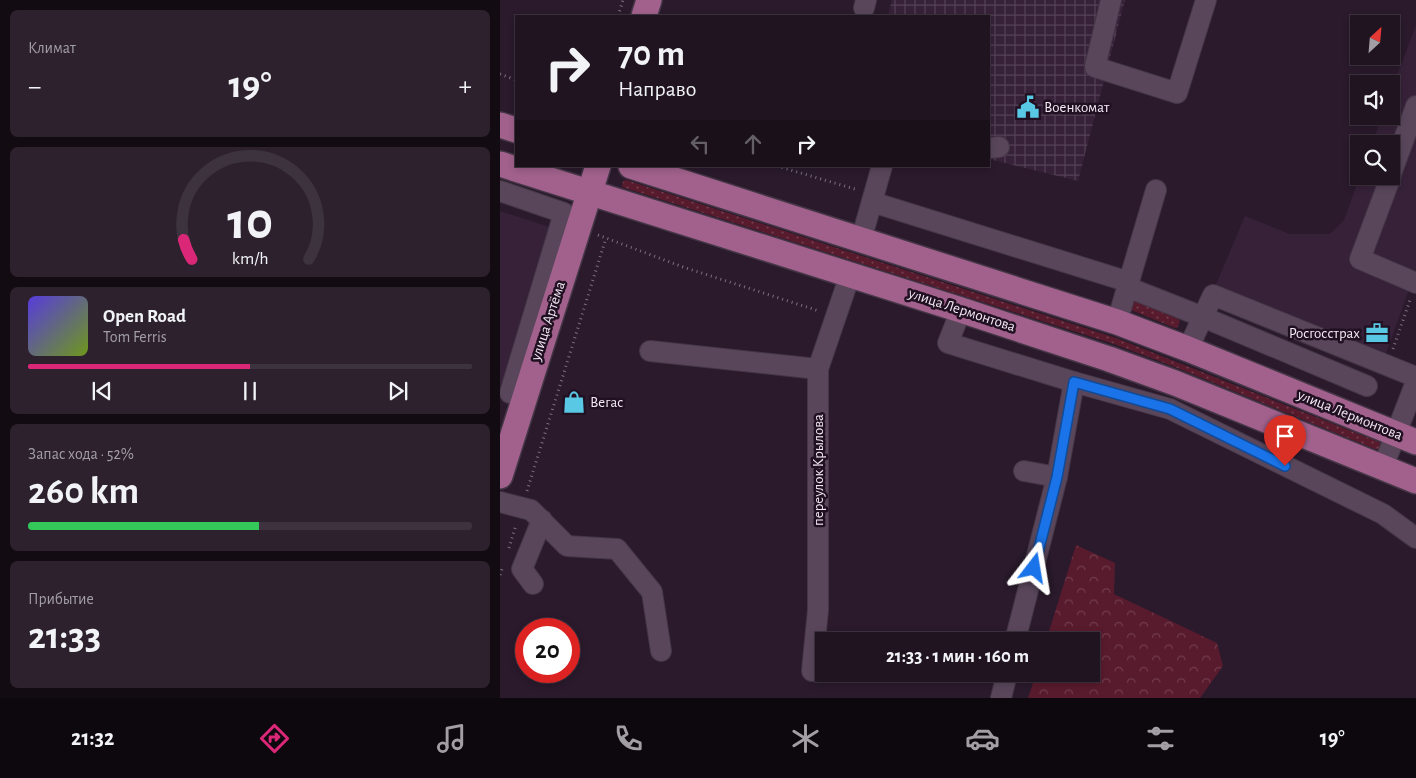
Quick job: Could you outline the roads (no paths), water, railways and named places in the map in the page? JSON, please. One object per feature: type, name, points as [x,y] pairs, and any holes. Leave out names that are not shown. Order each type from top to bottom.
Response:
[{"type":"main road","points":[[644,15],[649,0]]},
{"type":"main road","points":[[500,125],[515,130]]},
{"type":"main road","name":"улица Лермонтова","points":[[500,164],[961,310],[1109,359],[1175,383],[1416,480]]},
{"type":"main road","name":"улица Артёма","points":[[500,476],[598,167]]},
{"type":"main road","name":"улица Лермонтова","points":[[634,167],[1117,322],[1406,438]]},
{"type":"street","points":[[1111,0],[1095,66],[1177,93],[1206,0]]},
{"type":"street","points":[[1400,150],[1416,106]]},
{"type":"street","points":[[861,240],[882,167]]},
{"type":"street","points":[[1387,185],[1360,259],[1416,283]]},
{"type":"street","points":[[1117,322],[1156,190]]},
{"type":"street","points":[[500,191],[564,213],[510,393],[525,396]]},
{"type":"street","points":[[872,202],[1128,285],[1367,386]]},
{"type":"street","name":"переулок Крылова","points":[[812,671],[818,610],[818,369],[850,275]]},
{"type":"street","points":[[1188,349],[1213,295],[1416,377]]},
{"type":"street","points":[[961,310],[948,343],[1170,409],[1383,514],[1416,538]]},
{"type":"street","points":[[650,351],[818,369]]},
{"type":"street","points":[[1017,632],[1057,477],[1074,382]]},
{"type":"street","points":[[1383,468],[1406,438],[1416,382]]},
{"type":"street","points":[[1024,471],[1057,477]]},
{"type":"street","points":[[500,502],[532,510],[567,546],[617,549],[652,592],[661,652]]},
{"type":"street","points":[[533,584],[522,568],[542,520]]},
{"type":"street","points":[[1001,698],[1005,682]]},
{"type":"place","name":"Военкомат","points":[[1028,107]]},
{"type":"place","name":"Росгосстрах","points":[[1377,333]]},
{"type":"place","name":"Вегас","points":[[574,402]]}]
